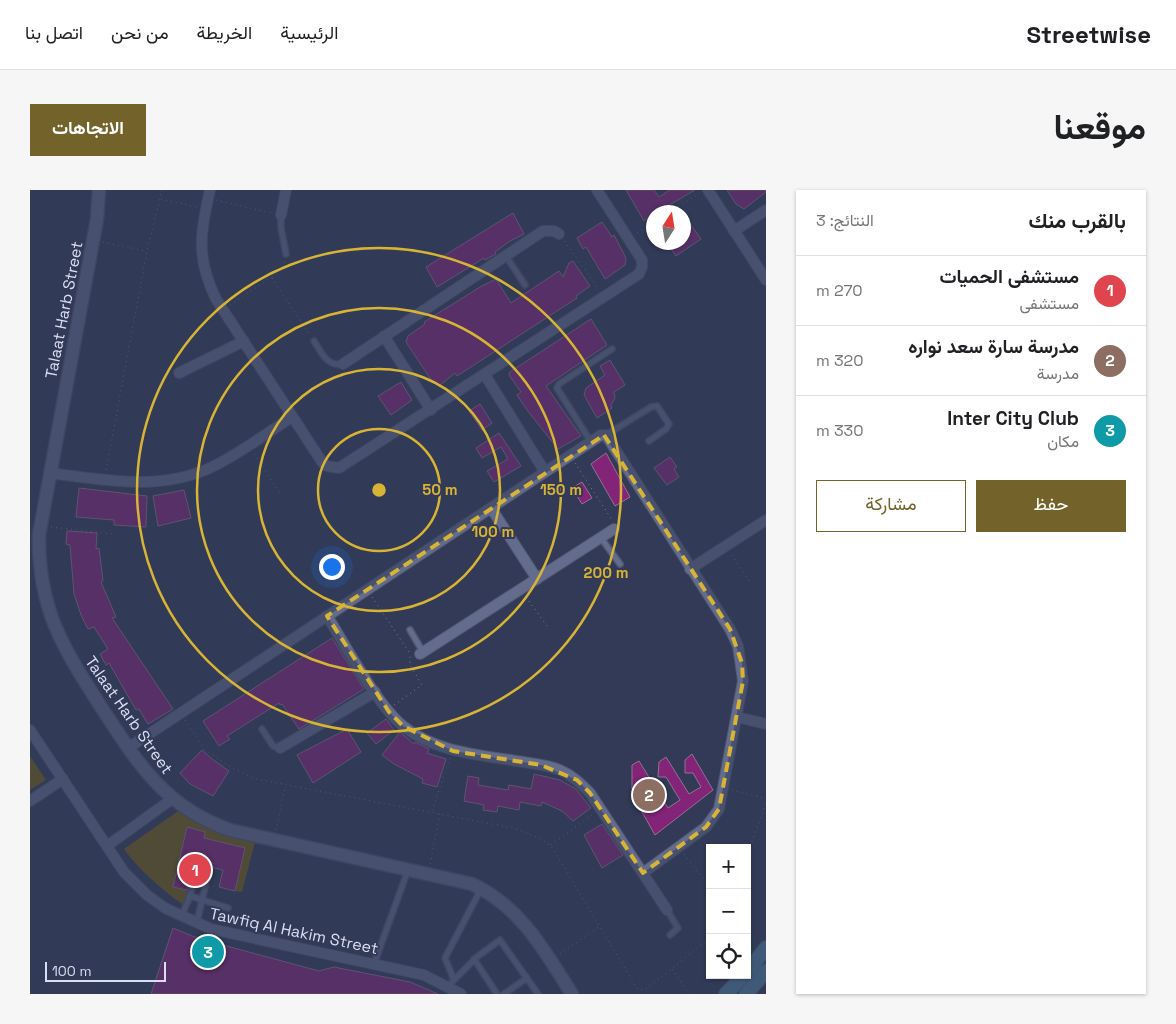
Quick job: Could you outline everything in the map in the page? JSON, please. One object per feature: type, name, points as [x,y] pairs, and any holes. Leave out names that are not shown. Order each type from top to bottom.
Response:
[{"type":"main road","points":[[751,967],[766,948]]},
{"type":"main road","points":[[746,994],[766,971]]},
{"type":"main road","points":[[726,994],[740,979]]},
{"type":"street","name":"Talaat Harb Street","points":[[99,190],[93,240],[40,526],[40,570],[52,621],[66,653],[128,748],[152,780],[193,814],[217,825],[274,840],[472,884],[482,889],[517,915],[531,932],[572,994]]},
{"type":"street","points":[[281,215],[286,190]]},
{"type":"street","points":[[209,194],[200,244],[202,263],[208,282],[223,309],[322,462],[327,466],[339,468],[605,297],[641,271],[642,260],[597,190]]},
{"type":"street","points":[[706,190],[766,280]]},
{"type":"street","points":[[734,231],[766,210]]},
{"type":"street","points":[[343,364],[543,231],[554,231],[558,234]]},
{"type":"street","points":[[384,336],[431,410]]},
{"type":"street","points":[[179,372],[244,341]]},
{"type":"street","points":[[485,375],[546,472]]},
{"type":"street","points":[[49,473],[134,483],[162,481],[189,476],[214,466],[292,417]]},
{"type":"street","points":[[128,748],[601,435],[606,435],[730,629],[738,646],[743,682],[719,810],[706,828],[643,873]]},
{"type":"street","points":[[491,508],[537,579]]},
{"type":"street","points":[[690,568],[766,520]]},
{"type":"street","points":[[418,654],[614,529]]},
{"type":"street","points":[[327,616],[387,710],[403,726],[420,737],[453,751],[560,770],[577,780],[590,793],[667,910]]},
{"type":"street","points":[[280,748],[375,692]]},
{"type":"street","points":[[737,717],[766,724]]},
{"type":"street","name":"Tawfiq Al Hakim Street","points":[[30,730],[124,872],[147,895],[181,917],[196,924],[424,975],[455,989]]},
{"type":"street","points":[[30,801],[63,779]]},
{"type":"street","points":[[107,846],[172,798]]},
{"type":"lane","points":[[281,215],[281,228],[286,254]]},
{"type":"lane","points":[[505,256],[525,285]]},
{"type":"lane","points":[[314,341],[327,360],[337,365],[343,364]]},
{"type":"lane","points":[[591,442],[557,388],[559,384],[612,349]]},
{"type":"lane","points":[[606,435],[654,406],[659,408],[669,424],[666,430],[649,441]]},
{"type":"lane","points":[[601,538],[620,564]]},
{"type":"lane","points":[[410,630],[418,654]]},
{"type":"lane","points":[[262,729],[273,746],[280,748]]},
{"type":"lane","points":[[374,964],[408,870]]},
{"type":"lane","points":[[181,917],[196,876],[207,878],[196,924]]},
{"type":"lane","points":[[455,989],[445,958],[482,889]]},
{"type":"lane","points":[[190,896],[228,908]]},
{"type":"lane","points":[[667,910],[678,928],[670,935]]},
{"type":"lane","points":[[455,989],[475,956],[500,940],[538,994]]},
{"type":"lane","points":[[474,960],[496,994]]},
{"type":"lane","points":[[504,994],[527,978]]},
{"type":"path","points":[[104,480],[147,251],[162,190]]},
{"type":"path","points":[[681,205],[706,190]]},
{"type":"path","points":[[209,194],[281,215]]},
{"type":"path","points":[[160,199],[205,209]]},
{"type":"path","points":[[628,239],[646,228]]},
{"type":"path","points":[[558,234],[605,297]]},
{"type":"path","points":[[93,240],[147,251]]},
{"type":"path","points":[[223,309],[283,268],[286,254]]},
{"type":"path","points":[[272,277],[314,341]]},
{"type":"path","points":[[248,445],[284,499]]},
{"type":"path","points":[[570,456],[614,522],[614,529]]},
{"type":"path","points":[[40,526],[115,534]]},
{"type":"path","points":[[726,546],[749,581]]},
{"type":"path","points":[[368,590],[418,654],[410,665],[422,684],[387,710]]},
{"type":"path","points":[[521,590],[547,626]]},
{"type":"path","points":[[180,714],[204,749],[228,766],[256,779],[285,786],[432,812],[526,832],[551,846],[638,990],[646,989],[706,941]]},
{"type":"path","points":[[432,812],[453,751]]},
{"type":"path","points":[[274,840],[285,786]]},
{"type":"path","points":[[724,788],[766,799]]},
{"type":"path","points":[[751,845],[766,803]]},
{"type":"path","points":[[551,846],[601,809]]},
{"type":"path","points":[[428,874],[440,814]]},
{"type":"path","points":[[680,847],[706,883]]},
{"type":"path","points":[[550,960],[600,926]]},
{"type":"path","points":[[671,969],[689,994]]},
{"type":"highlighted area","points":[[604,435],[730,629],[742,663],[743,681],[719,809],[706,827],[643,873],[590,793],[577,780],[541,765],[453,751],[403,726],[389,712],[327,616]]},
{"type":"shaded area","points":[[30,756],[46,780],[30,790]]},
{"type":"shaded area","points":[[181,809],[218,832],[255,842],[242,892],[235,891],[245,848],[204,838],[205,832],[187,827],[173,887],[190,891],[182,904],[151,879],[124,849]]},
{"type":"building","points":[[626,190],[654,190],[659,197],[670,190],[695,190],[669,205],[646,205],[646,219],[644,221]]},
{"type":"building","points":[[727,190],[766,190],[766,192],[744,209],[736,204]]},
{"type":"building","points":[[513,213],[524,234],[510,241],[495,252],[496,254],[485,260],[484,258],[437,287],[426,267]]},
{"type":"building","points":[[602,222],[612,237],[614,235],[626,258],[625,265],[605,279],[586,247],[583,249],[577,238]]},
{"type":"building","points":[[691,225],[701,239],[691,246]]},
{"type":"building","points":[[672,250],[685,250],[676,256]]},
{"type":"building","points":[[573,261],[590,286],[576,296],[577,298],[457,376],[455,373],[439,386],[436,382],[434,384],[406,342],[408,336],[425,324],[424,322],[496,279],[511,303],[559,271],[563,277],[569,263]]},
{"type":"building","points":[[591,319],[607,345],[546,386],[581,436],[558,449],[517,395],[521,392],[509,375],[510,372]]},
{"type":"building","points":[[610,360],[625,385],[614,392],[615,398],[611,405],[612,408],[597,418],[584,395],[586,388],[605,375],[600,366]]},
{"type":"building","points":[[401,382],[412,400],[391,415],[378,396]]},
{"type":"building","points":[[480,404],[492,423],[482,430],[469,411]]},
{"type":"building","points":[[499,433],[521,466],[494,482],[487,471],[508,459],[501,447],[482,458],[476,448]]},
{"type":"building","points":[[606,453],[630,497],[615,506],[591,464]]},
{"type":"building","points":[[670,457],[677,467],[674,469],[679,477],[667,485],[654,468]]},
{"type":"building","points":[[582,482],[592,498],[582,504],[572,488]]},
{"type":"building","points":[[79,488],[147,496],[146,527],[114,525],[114,520],[76,517]]},
{"type":"building","points":[[184,490],[191,518],[158,526],[153,496]]},
{"type":"building","points":[[67,531],[97,533],[96,549],[99,548],[103,581],[101,582],[116,617],[112,618],[173,709],[148,724],[139,709],[136,710],[109,663],[106,665],[100,654],[108,649],[94,627],[88,629],[81,615],[74,594],[70,545],[66,544]]},
{"type":"building","points":[[332,638],[364,689],[299,729],[282,704],[280,705],[279,703],[227,736],[230,739],[219,746],[203,721]]},
{"type":"building","points":[[386,719],[394,730],[376,744],[367,733]]},
{"type":"building","points":[[347,729],[361,752],[313,783],[297,755]]},
{"type":"building","points":[[400,732],[414,744],[415,742],[429,749],[427,753],[446,759],[437,787],[422,783],[423,779],[394,764],[382,755]]},
{"type":"building","points":[[202,750],[229,771],[213,796],[190,784],[180,773]]},
{"type":"building","points":[[692,754],[713,790],[655,835],[642,812],[647,809],[634,788],[632,789],[632,765],[639,761],[668,808],[680,800],[666,777],[658,777],[659,762],[666,757],[689,794],[701,787],[693,773],[685,773],[685,760]]},
{"type":"building","points":[[534,774],[560,780],[576,789],[591,808],[573,821],[562,811],[542,802],[541,806],[520,802],[519,810],[498,806],[497,812],[483,810],[484,805],[464,801],[468,776],[479,778],[478,785],[508,790],[509,785],[531,789]]},
{"type":"building","points":[[602,824],[623,855],[602,868],[584,835]]},
{"type":"building","points":[[187,827],[205,832],[204,838],[245,848],[235,891],[219,887],[223,870],[197,864],[187,890],[173,887]]},
{"type":"building","points":[[173,928],[197,938],[319,971],[334,967],[410,982],[438,994],[151,994]]},
{"type":"place","name":"مدرسة سارة سعد نواره","points":[[649,795]]},
{"type":"place","name":"مستشفى الحميات","points":[[195,870]]},
{"type":"place","name":"Inter City Club","points":[[208,952]]}]
